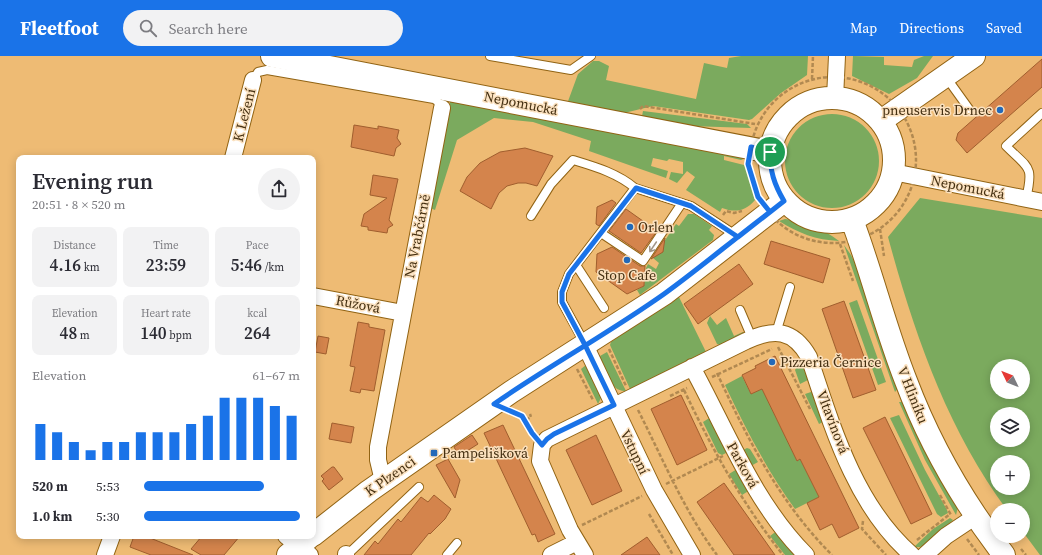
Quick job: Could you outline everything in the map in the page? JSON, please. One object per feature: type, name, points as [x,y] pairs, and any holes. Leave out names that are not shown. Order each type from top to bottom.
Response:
[{"type":"street","name":"Nepomucká","points":[[272,56],[329,74],[628,124],[761,150]]},
{"type":"street","points":[[836,87],[837,56]]},
{"type":"street","points":[[890,115],[974,56]]},
{"type":"street","name":"K Ležení","points":[[234,155],[253,80]]},
{"type":"street","points":[[836,87],[858,104],[868,109],[890,115]]},
{"type":"street","points":[[836,87],[817,100],[800,107],[785,118],[775,134],[761,150],[770,169],[775,186],[777,207],[795,211],[808,218],[822,222],[837,223],[855,229],[867,212],[879,201],[888,187],[893,172],[894,154],[890,137],[890,115]]},
{"type":"street","name":"Na Vrabčárně","points":[[383,481],[378,460],[378,447],[442,108]]},
{"type":"street","name":"Nepomucká","points":[[893,172],[1042,202]]},
{"type":"street","name":"K Plzenci","points":[[316,532],[383,481],[494,404],[664,294],[777,207]]},
{"type":"street","name":"V Hliníku","points":[[855,229],[905,380],[920,415],[937,449],[976,516],[1004,555]]},
{"type":"street","name":"Růžová","points":[[316,297],[403,313]]},
{"type":"street","points":[[551,555],[581,548],[540,461],[542,445],[547,439],[554,434],[752,338],[759,335],[776,333]]},
{"type":"street","name":"Vltavínová","points":[[776,333],[788,335],[803,348],[809,357],[834,433],[866,497],[884,527],[912,555]]},
{"type":"street","name":"Vstupní","points":[[593,339],[614,405],[654,490],[692,555]]},
{"type":"street","name":"Parková","points":[[692,367],[757,490],[784,529],[806,555]]},
{"type":"street","points":[[925,555],[946,536],[976,516]]},
{"type":"street","points":[[105,555],[111,539]]},
{"type":"lane","points":[[490,56],[571,70],[591,56]]},
{"type":"lane","name":"K Ležení","points":[[253,80],[258,72],[266,70],[329,74]]},
{"type":"lane","name":"Na Vrabčárně","points":[[329,74],[434,99],[442,108]]},
{"type":"lane","points":[[946,76],[969,109]]},
{"type":"lane","points":[[1026,199],[1031,177],[1029,170],[1006,146],[1042,113]]},
{"type":"lane","points":[[531,216],[550,184],[573,160],[608,171],[624,179],[636,188],[691,206],[738,237]]},
{"type":"lane","points":[[593,339],[562,302],[563,287],[576,265],[636,188]]},
{"type":"lane","points":[[601,233],[643,261],[682,203]]},
{"type":"lane","points":[[576,265],[604,308]]},
{"type":"lane","points":[[776,333],[790,287]]},
{"type":"lane","points":[[740,310],[752,338]]},
{"type":"lane","points":[[346,555],[419,486]]},
{"type":"lane","points":[[447,555],[457,543]]},
{"type":"path","points":[[812,79],[813,56]]},
{"type":"path","points":[[755,124],[761,150],[748,164],[758,197],[777,207],[778,224],[797,235],[817,242],[840,244],[855,229],[880,228],[905,198],[915,177],[917,160],[914,139],[890,115],[889,98],[849,78],[836,87],[812,79]]},
{"type":"path","points":[[755,124],[782,99],[812,79]]},
{"type":"path","points":[[628,124],[643,106],[755,124]]},
{"type":"path","points":[[880,228],[886,263]]},
{"type":"path","points":[[593,339],[631,397],[673,481],[717,555]]},
{"type":"path","points":[[665,399],[778,346],[810,410]]},
{"type":"path","points":[[710,358],[752,447],[769,476],[805,527],[832,555]]},
{"type":"path","points":[[494,404],[522,416],[526,420],[532,433],[542,445]]},
{"type":"path","points":[[639,411],[645,408]]},
{"type":"path","points":[[526,420],[531,417],[530,414]]},
{"type":"path","points":[[863,520],[862,529],[886,555]]},
{"type":"green space","points":[[741,56],[808,56],[807,75],[781,93],[749,120],[653,106],[620,114],[567,104],[578,74],[593,61],[599,61],[609,66],[606,80],[696,99],[704,63],[727,68],[729,58]]},
{"type":"green space","points":[[853,56],[884,57],[884,65],[912,67],[914,60],[924,56],[933,56],[917,78],[889,94],[852,76]]},
{"type":"green space","points":[[451,97],[746,158],[741,160],[724,156],[724,160],[744,165],[747,168],[755,200],[744,209],[736,211],[722,208],[720,212],[686,190],[695,177],[687,171],[677,183],[669,179],[671,172],[683,174],[683,162],[653,158],[651,166],[668,171],[666,178],[589,151],[591,141],[533,122],[494,118],[457,140],[435,210],[430,208]]},
{"type":"green space","points":[[643,111],[747,124],[751,128],[689,126],[642,116]]},
{"type":"green space","points":[[832,114],[850,118],[865,128],[875,143],[879,161],[875,179],[865,194],[850,204],[832,208],[814,204],[799,194],[789,179],[785,161],[789,143],[799,128],[814,118]]},
{"type":"green space","points":[[920,198],[1042,218],[1042,555],[1040,555],[1030,541],[1030,503],[1002,503],[997,495],[1030,495],[1030,455],[990,455],[990,485],[967,447],[935,379],[921,344],[888,237]]},
{"type":"green space","points":[[688,214],[694,214],[712,226],[709,230],[714,235],[713,240],[640,295],[637,290],[644,286],[646,268],[648,264],[656,269],[659,263],[653,258],[676,224],[679,226]]},
{"type":"green space","points":[[785,219],[814,226],[839,241],[823,239],[800,232],[779,221]]},
{"type":"green space","points":[[844,245],[862,277],[900,386],[895,392]]},
{"type":"green space","points":[[678,295],[706,352],[630,389],[610,345],[611,342]]},
{"type":"green space","points":[[857,300],[886,382],[878,385],[849,303]]},
{"type":"green space","points":[[710,316],[717,325],[726,318],[734,336],[743,332],[745,335],[722,346],[717,344],[707,323]]},
{"type":"green space","points":[[607,352],[626,391],[616,388],[605,373],[600,356]]},
{"type":"green space","points":[[802,358],[810,379],[800,384],[795,370]]},
{"type":"green space","points":[[586,365],[602,396],[598,404],[581,369]]},
{"type":"green space","points":[[742,376],[751,394],[762,389],[797,461],[800,459],[819,497],[795,509],[775,479],[749,433],[725,385]]},
{"type":"green space","points":[[814,391],[825,421],[819,424],[805,394]]},
{"type":"green space","points":[[899,402],[906,402],[958,507],[956,515],[925,460]]},
{"type":"green space","points":[[899,415],[925,470],[947,510],[948,513],[941,517],[937,514],[890,418]]},
{"type":"green space","points":[[711,417],[728,452],[722,455],[718,453],[703,422]]},
{"type":"green space","points":[[747,448],[750,449],[758,462],[749,467],[741,451]]},
{"type":"green space","points":[[737,469],[750,490],[742,495],[729,474]]},
{"type":"green space","points":[[950,518],[953,520],[935,539],[925,546],[914,547],[933,529]]},
{"type":"green space","points":[[778,530],[796,552],[793,555],[785,555],[770,536]]},
{"type":"building","name":"pneuservis Drnec","points":[[1042,59],[1042,87],[967,153],[956,140],[958,133]]},
{"type":"building","points":[[354,125],[378,129],[378,126],[399,130],[397,138],[401,144],[396,148],[394,156],[351,147]]},
{"type":"building","points":[[525,148],[553,156],[537,186],[526,183],[518,183],[507,186],[499,193],[491,209],[460,191],[467,177],[480,163],[500,152]]},
{"type":"building","points":[[373,175],[398,179],[389,220],[393,225],[388,228],[387,233],[368,230],[368,227],[361,226],[364,214],[387,198],[370,195]]},
{"type":"building","points":[[612,200],[616,203],[599,226],[596,224],[597,207]]},
{"type":"building","points":[[626,209],[657,231],[641,253],[609,231]]},
{"type":"building","points":[[665,238],[663,252],[651,259]]},
{"type":"building","points":[[771,241],[830,259],[823,283],[764,264]]},
{"type":"building","points":[[612,247],[640,266],[645,266],[644,286],[627,294],[596,272],[597,254]]},
{"type":"building","points":[[739,264],[753,284],[698,324],[684,304]]},
{"type":"building","points":[[844,301],[876,390],[853,398],[822,309]]},
{"type":"building","points":[[358,322],[369,324],[369,327],[385,330],[374,391],[361,389],[360,393],[350,391],[355,367],[350,366]]},
{"type":"building","points":[[318,336],[329,338],[326,354],[316,352]]},
{"type":"building","points":[[775,356],[859,528],[839,538],[832,524],[820,530],[807,503],[819,497],[800,459],[797,461],[762,389],[751,394],[742,375],[756,368],[755,366]]},
{"type":"building","points":[[681,395],[707,450],[677,465],[651,409]]},
{"type":"building","points":[[885,417],[932,514],[911,524],[863,428]]},
{"type":"building","points":[[332,423],[354,427],[351,443],[329,439]]},
{"type":"building","points":[[503,425],[555,534],[538,542],[535,534],[532,535],[484,433]]},
{"type":"building","points":[[472,435],[478,444],[459,456],[454,447]]},
{"type":"building","points":[[596,435],[622,491],[592,505],[566,450]]},
{"type":"building","points":[[448,459],[460,480],[455,498],[436,465]]},
{"type":"building","points":[[334,467],[343,479],[329,490],[322,481],[324,479],[321,476]]},
{"type":"building","points":[[724,483],[775,555],[734,555],[697,502]]},
{"type":"building","points":[[434,495],[451,509],[445,519],[430,534],[429,533],[411,555],[364,555],[375,541],[378,544],[398,519],[401,522],[421,497],[428,502]]},
{"type":"building","points":[[647,537],[660,555],[621,555]]},
{"type":"building","points":[[133,539],[153,539],[193,555],[151,555],[130,547]]},
{"type":"building","points":[[199,539],[237,539],[224,555],[201,555],[191,549]]},
{"type":"place","name":"pneuservis Drnec","points":[[1000,110]]},
{"type":"place","name":"Orlen","points":[[630,227]]},
{"type":"place","name":"Stop Cafe","points":[[627,260]]},
{"type":"place","name":"Pizzeria Černice","points":[[772,362]]},
{"type":"place","name":"Pampelišková","points":[[434,453]]},
{"type":"route","points":[[770,152],[751,147],[748,164],[758,197],[770,212],[738,237],[718,223],[691,206],[636,188],[569,274],[562,292],[562,302],[585,345],[614,405],[554,434],[542,445],[532,433],[526,420],[522,416],[494,404],[511,392],[585,345],[664,294],[770,212],[784,201],[775,186],[770,169],[770,152]]}]
